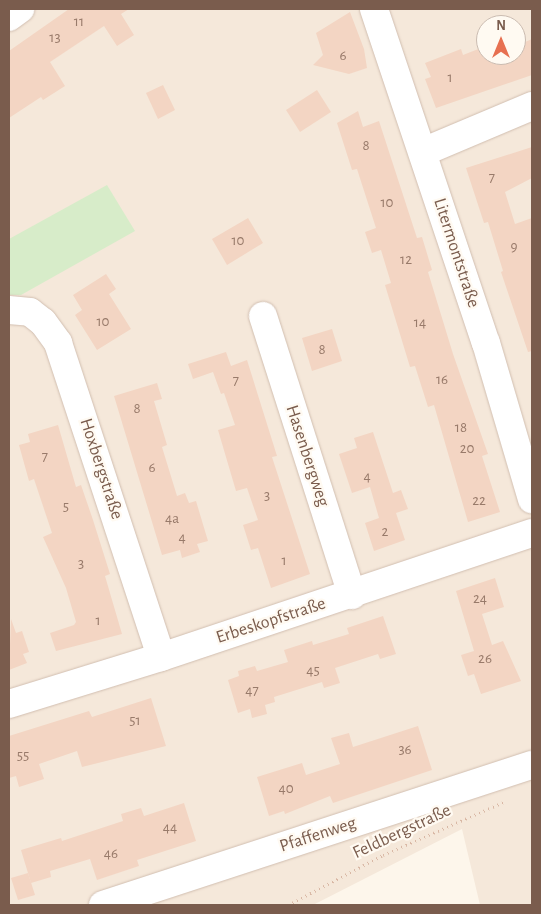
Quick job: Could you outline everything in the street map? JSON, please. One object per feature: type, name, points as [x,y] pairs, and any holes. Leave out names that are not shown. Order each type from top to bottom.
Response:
[{"type":"street","points":[[9,17],[20,9]]},
{"type":"street","name":"Litermontstraße","points":[[374,9],[424,152],[532,499]]},
{"type":"street","points":[[424,152],[532,106]]},
{"type":"street","name":"Hoxbergstraße","points":[[9,310],[30,312],[43,322],[58,343],[161,657]]},
{"type":"street","name":"Hasenbergweg","points":[[263,316],[352,595]]},
{"type":"street","name":"Erbeskopfstraße","points":[[9,704],[352,595],[532,533]]},
{"type":"street","name":"Pfaffenweg","points":[[103,905],[532,765]]},
{"type":"path","name":"Feldbergstraße","points":[[288,905],[382,855],[514,798]]},
{"type":"shaded area","points":[[9,9],[532,9],[532,905],[480,905],[462,829],[313,905],[9,905]]},
{"type":"green space","points":[[107,185],[135,231],[21,295],[9,295],[9,239]]},
{"type":"building","points":[[69,9],[129,9],[121,14],[134,35],[117,46],[104,26],[50,62],[65,86],[43,100],[41,97],[9,118],[9,51]]},
{"type":"building","points":[[350,12],[364,49],[367,68],[349,74],[313,65],[323,55],[316,33]]},
{"type":"building","points":[[532,39],[532,75],[436,108],[425,79],[431,77],[425,63],[461,49],[463,55],[476,50],[476,65],[526,65],[526,42]]},
{"type":"building","points":[[163,85],[175,110],[158,119],[146,93]]},
{"type":"building","points":[[317,90],[331,112],[300,132],[286,110]]},
{"type":"building","points":[[358,111],[363,127],[379,121],[417,238],[422,237],[432,270],[428,272],[453,354],[488,454],[482,456],[500,512],[468,522],[434,405],[428,407],[415,366],[410,367],[385,285],[391,283],[381,250],[372,253],[365,232],[376,228],[357,169],[352,170],[337,123]]},
{"type":"building","points":[[532,147],[532,178],[505,192],[515,224],[532,218],[532,351],[528,352],[501,272],[503,271],[488,222],[484,223],[466,168]]},
{"type":"building","points":[[248,218],[263,243],[227,265],[212,239]]},
{"type":"building","points":[[106,274],[116,289],[109,294],[131,329],[97,350],[75,315],[82,310],[73,295]]},
{"type":"building","points":[[332,329],[342,361],[312,371],[302,338]]},
{"type":"building","points":[[226,352],[231,366],[247,360],[277,456],[272,457],[310,574],[271,588],[258,548],[251,550],[243,525],[258,520],[247,488],[236,491],[218,430],[235,425],[224,393],[221,394],[213,372],[193,379],[188,364]]},
{"type":"building","points":[[157,383],[162,399],[154,401],[167,445],[162,447],[177,496],[185,493],[189,503],[196,501],[208,541],[197,544],[200,552],[182,558],[180,550],[162,555],[114,396]]},
{"type":"building","points":[[58,425],[76,487],[81,485],[110,574],[105,576],[122,634],[56,651],[50,633],[74,625],[76,622],[66,588],[43,537],[52,533],[34,479],[29,481],[19,445],[30,442],[28,434]]},
{"type":"building","points":[[373,432],[393,493],[401,490],[408,509],[396,513],[405,540],[374,551],[365,523],[379,518],[370,487],[352,493],[339,454],[357,448],[354,438]]},
{"type":"building","points":[[495,578],[504,607],[482,614],[492,645],[503,641],[521,681],[481,694],[474,674],[468,676],[461,655],[474,651],[456,591]]},
{"type":"building","points":[[383,616],[396,654],[380,659],[378,654],[335,668],[340,683],[324,688],[322,682],[274,697],[275,702],[265,705],[267,714],[252,718],[250,709],[238,713],[228,680],[239,676],[238,671],[255,666],[257,671],[288,662],[284,650],[312,641],[313,645],[349,634],[347,628]]},
{"type":"building","points":[[11,619],[16,633],[22,631],[29,652],[23,654],[27,663],[9,670]]},
{"type":"building","points":[[151,698],[166,746],[82,767],[77,751],[39,764],[44,779],[19,787],[16,776],[9,778],[9,736],[89,711],[92,717]]},
{"type":"building","points":[[418,726],[432,770],[333,803],[330,796],[285,814],[284,811],[269,816],[257,777],[302,763],[306,775],[340,764],[331,738],[349,733],[353,747]]},
{"type":"building","points":[[184,803],[196,841],[137,860],[139,866],[97,880],[90,859],[50,871],[51,877],[31,883],[21,850],[61,838],[62,841],[123,821],[121,814],[141,808],[144,816]]},
{"type":"building","points":[[28,873],[35,895],[18,900],[11,878]]}]
